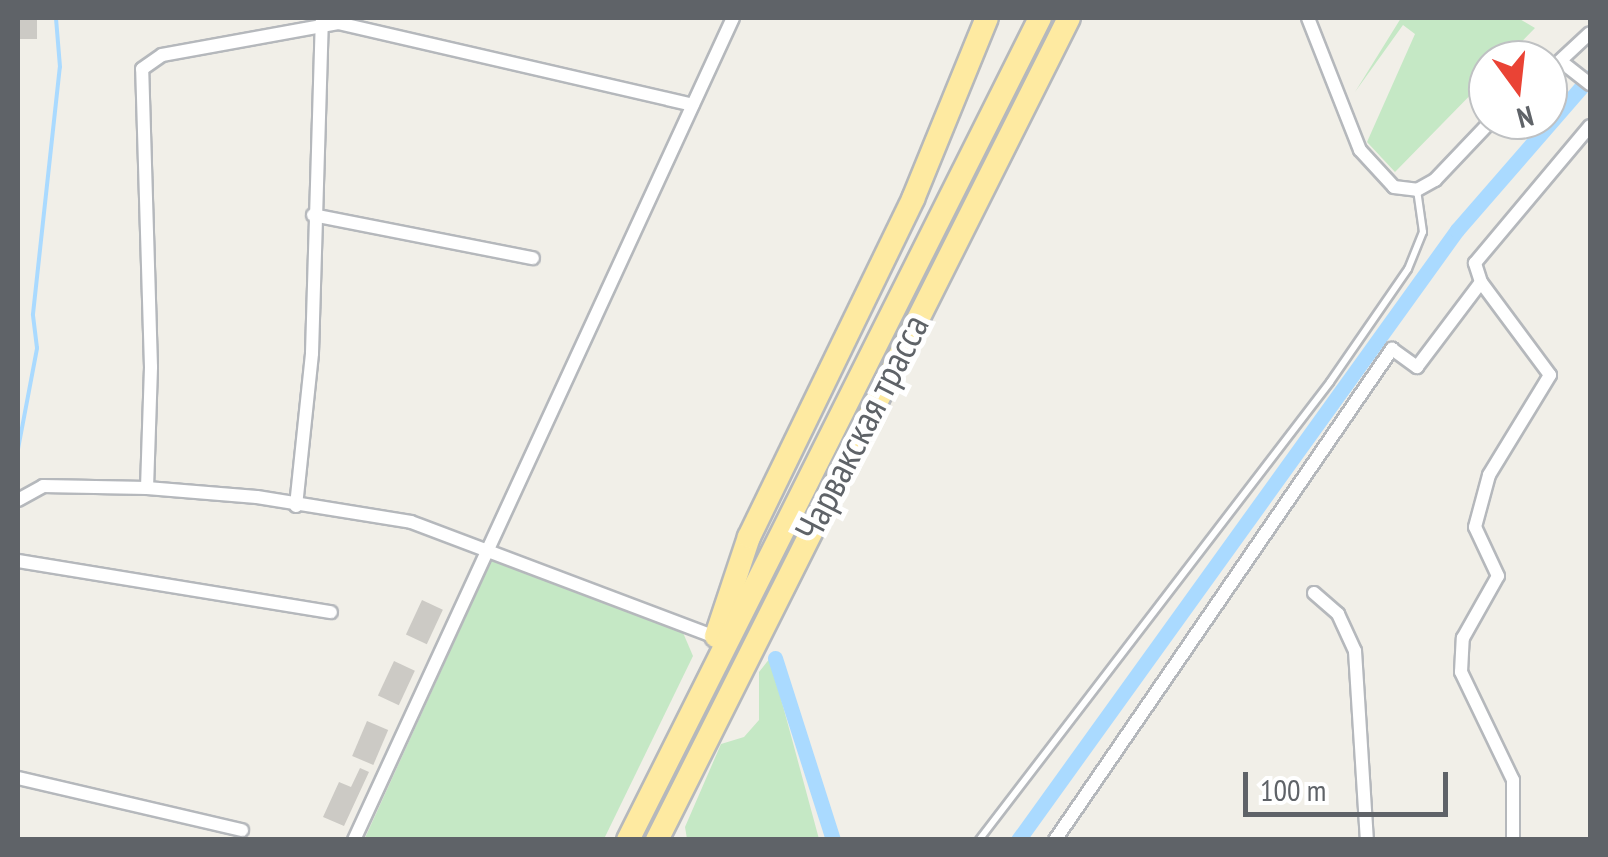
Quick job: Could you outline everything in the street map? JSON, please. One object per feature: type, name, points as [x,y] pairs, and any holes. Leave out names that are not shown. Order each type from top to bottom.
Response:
[{"type":"highway","points":[[704,686],[749,537],[912,200],[987,18]]},
{"type":"highway","points":[[980,129],[1030,18]]},
{"type":"highway","name":"Чарвакская трасса","points":[[628,840],[980,129],[1040,18]]},
{"type":"highway","name":"Чарвакская трасса","points":[[656,840],[1070,18]]},
{"type":"street","points":[[354,840],[733,18]]},
{"type":"street","points":[[1308,18],[1360,150],[1387,182],[1416,190],[1446,172],[1474,140]]},
{"type":"street","points":[[147,488],[151,367],[142,68],[162,55],[322,21],[693,105]]},
{"type":"street","points":[[296,506],[312,353],[322,21]]},
{"type":"street","points":[[1568,57],[1590,33]]},
{"type":"street","points":[[1568,67],[1590,84]]},
{"type":"street","points":[[1513,840],[1513,780],[1460,672],[1463,638],[1498,576],[1475,526],[1489,475],[1550,375],[1481,282],[1475,263],[1590,126]]},
{"type":"street","points":[[314,215],[533,258]]},
{"type":"street","points":[[1055,840],[1392,348],[1417,368],[1481,282]]},
{"type":"street","points":[[18,500],[43,486],[147,488],[257,496],[296,506],[411,522],[490,547],[716,637]]},
{"type":"street","points":[[18,562],[332,612]]},
{"type":"street","points":[[1314,592],[1338,614],[1355,651],[1367,840]]},
{"type":"street","points":[[18,778],[242,830]]},
{"type":"street","points":[[670,813],[673,840]]},
{"type":"lane","points":[[979,840],[1330,382],[1408,269],[1423,232],[1416,190]]},
{"type":"green space","points":[[1401,18],[1518,18],[1535,28],[1523,40],[1468,40],[1468,97],[1395,172],[1367,142],[1415,34],[1403,25],[1355,92]]},
{"type":"green space","points":[[493,557],[681,628],[693,656],[604,839],[364,840]]},
{"type":"green space","points":[[770,658],[819,839],[687,839],[685,827],[721,744],[744,737],[759,720],[759,672]]},
{"type":"building","points":[[18,18],[37,18],[37,39],[18,39]]},
{"type":"building","points":[[422,600],[443,610],[427,644],[406,634]]},
{"type":"building","points":[[394,661],[415,671],[399,705],[378,695]]},
{"type":"building","points":[[367,721],[388,730],[373,765],[352,756]]},
{"type":"building","points":[[360,768],[369,772],[344,826],[323,817],[339,782],[351,787]]},
{"type":"waterway","points":[[18,449],[37,348],[33,314],[60,67],[56,18]]},
{"type":"waterway","points":[[1018,840],[1457,230],[1590,77]]},
{"type":"waterway","points":[[775,658],[833,840]]}]
